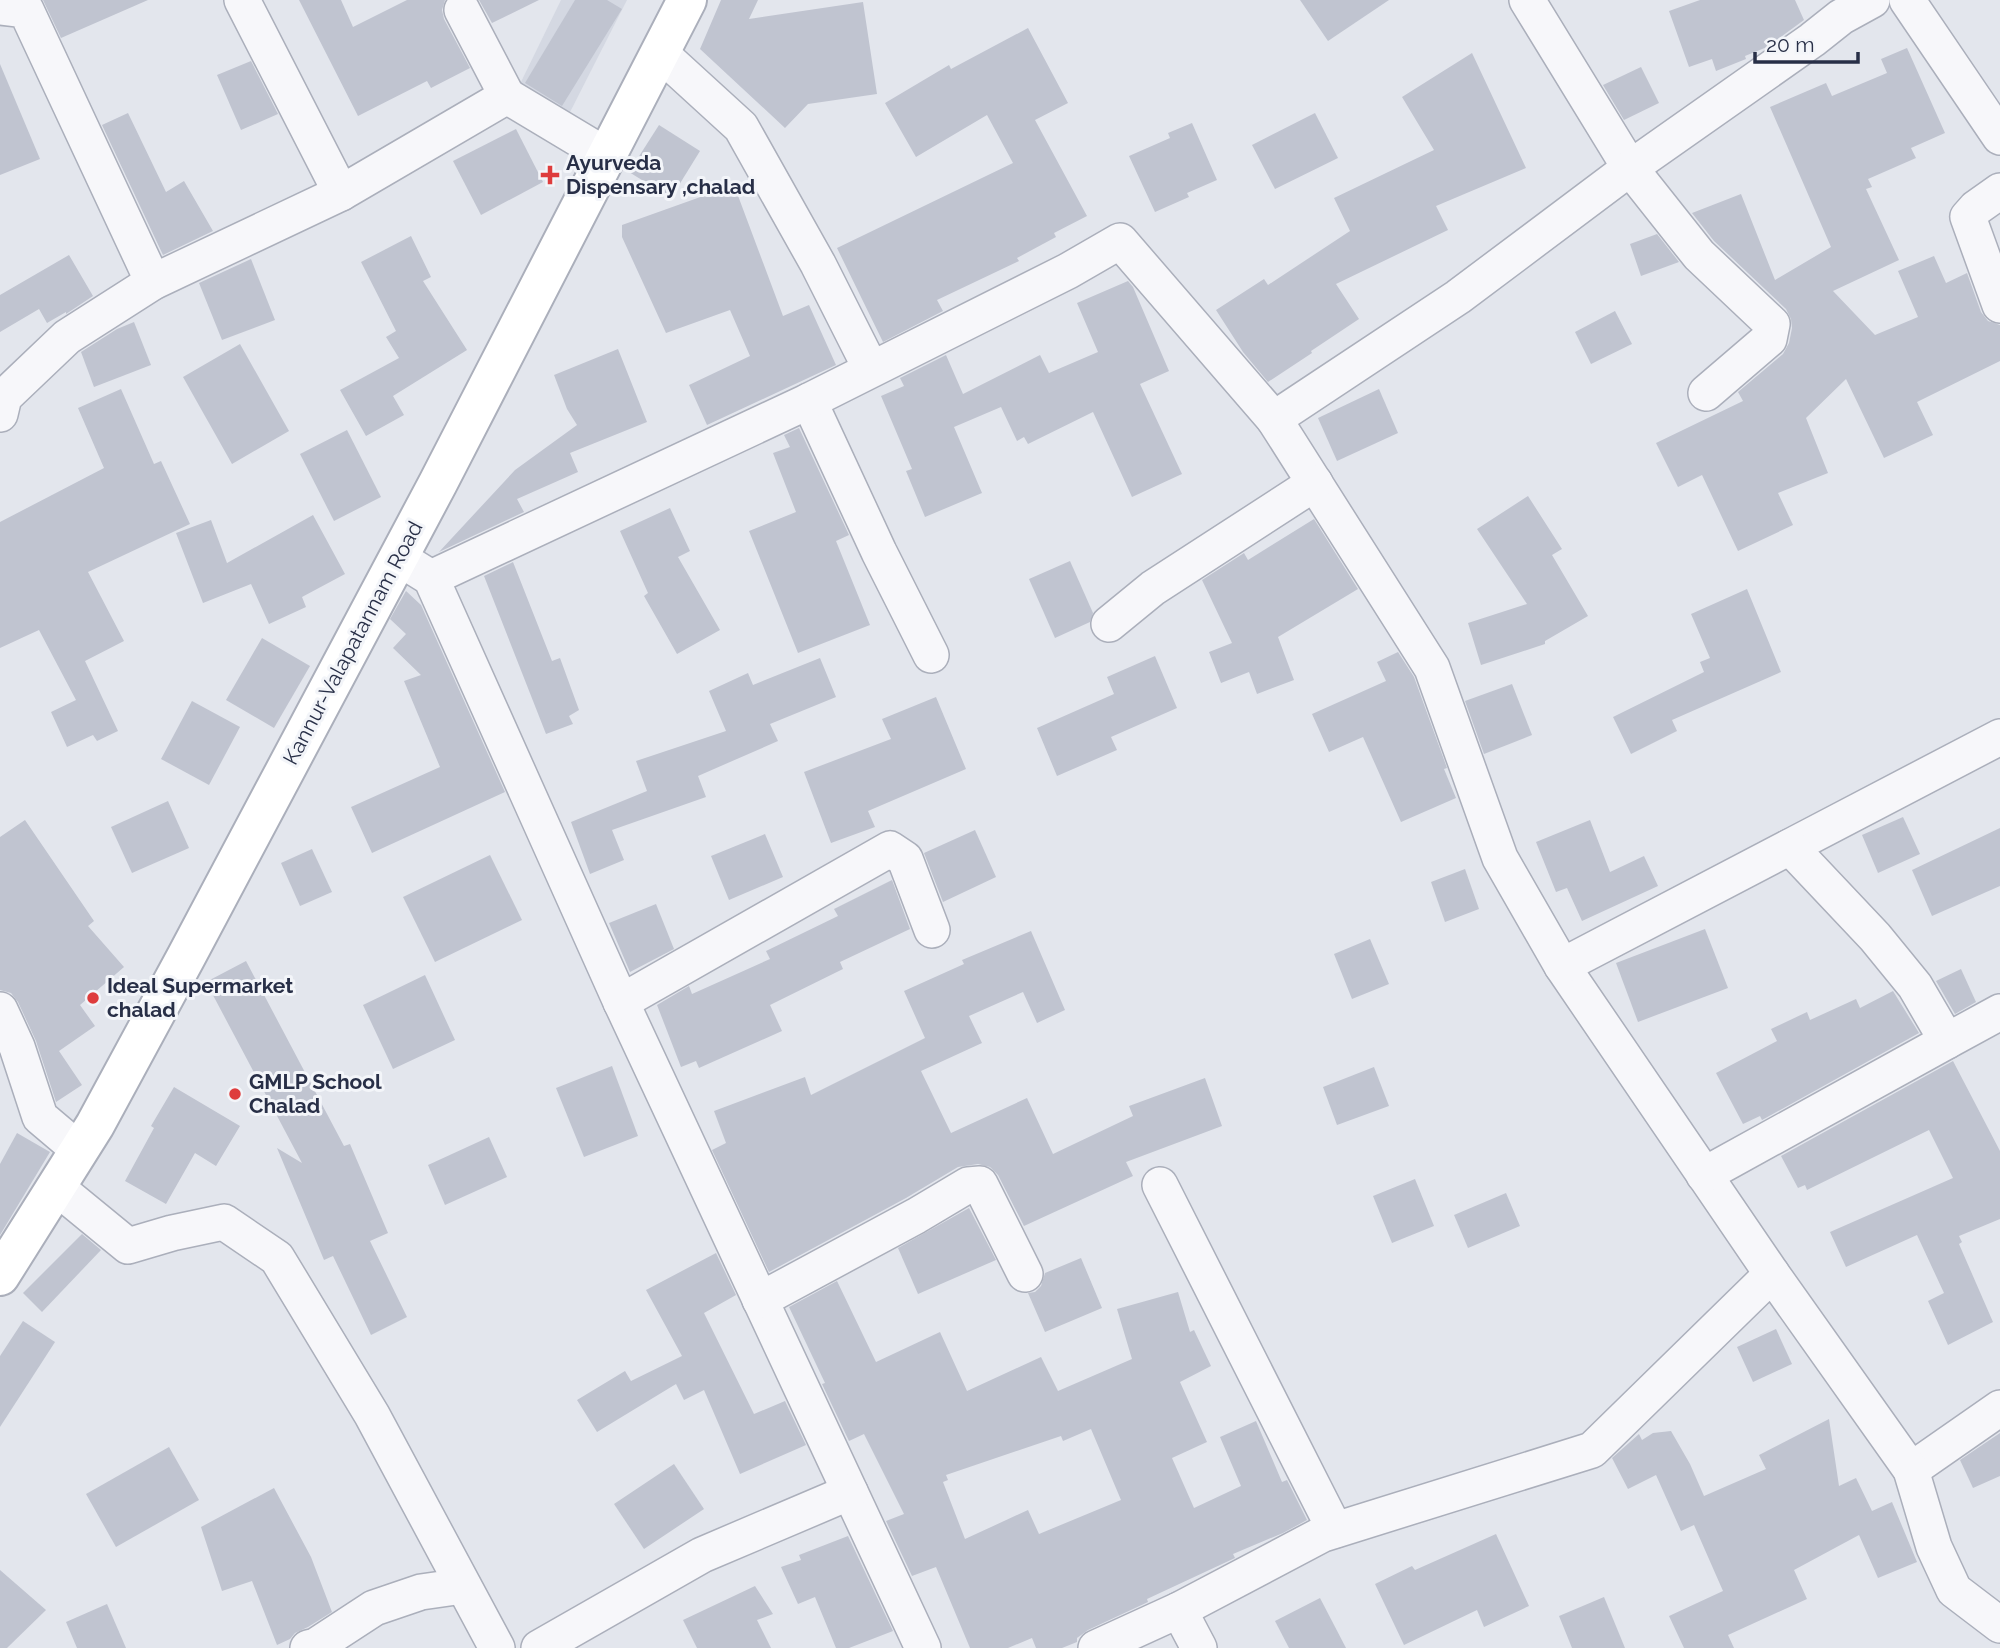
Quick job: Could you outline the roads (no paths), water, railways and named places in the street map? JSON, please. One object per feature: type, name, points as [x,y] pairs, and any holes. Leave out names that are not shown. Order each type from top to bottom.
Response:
[{"type":"main road","name":"Kannur-Valapatannam Road","points":[[0,1276],[95,1125],[187,957],[398,558],[687,0]]},
{"type":"street","points":[[242,0],[341,194]]},
{"type":"street","points":[[1527,0],[1630,168],[1699,255],[1772,324],[1769,339],[1706,393]]},
{"type":"street","points":[[1273,419],[1458,297],[1630,168],[1812,40],[1837,9],[1872,0]]},
{"type":"street","points":[[1907,0],[2000,137]]},
{"type":"street","points":[[0,7],[26,10],[153,282]]},
{"type":"street","points":[[462,10],[507,96],[607,156]]},
{"type":"street","points":[[660,53],[741,127],[818,264],[870,369]]},
{"type":"street","points":[[0,414],[4,397],[67,337],[153,282],[341,194],[507,96]]},
{"type":"street","points":[[2000,191],[1968,217],[2000,305]]},
{"type":"street","points":[[431,578],[809,401],[1068,271],[1120,241],[1273,419],[1315,483],[1432,668],[1500,858],[1562,966],[1772,1274],[1911,1470],[1934,1546],[1954,1590],[2000,1625]]},
{"type":"street","points":[[809,401],[879,552],[931,655]]},
{"type":"street","points":[[1109,624],[1153,588],[1315,483]]},
{"type":"street","points":[[398,558],[431,578],[621,1002],[923,1648]]},
{"type":"street","points":[[1562,966],[2000,737]]},
{"type":"street","points":[[1790,846],[1875,937],[1915,986],[1947,1041]]},
{"type":"street","points":[[621,1002],[890,849],[905,859],[932,930]]},
{"type":"street","points":[[0,1010],[17,1047],[40,1117],[79,1150]]},
{"type":"street","points":[[1704,1175],[2000,1013]]},
{"type":"street","points":[[760,1300],[968,1185],[980,1184],[1025,1274]]},
{"type":"street","points":[[1160,1185],[1335,1530]]},
{"type":"street","points":[[56,1187],[128,1246],[224,1222],[277,1258],[372,1415],[497,1648]]},
{"type":"street","points":[[1096,1648],[1179,1610],[1323,1534],[1592,1450],[1772,1274]]},
{"type":"street","points":[[1911,1470],[2000,1408]]},
{"type":"street","points":[[539,1648],[702,1555],[850,1492]]},
{"type":"street","points":[[308,1648],[316,1646],[374,1608],[421,1592],[463,1586]]},
{"type":"street","points":[[1179,1610],[1199,1648]]},
{"type":"place","name":"Ayurveda Dispensary ,chalad","points":[[550,175]]},
{"type":"place","name":"Ideal Supermarket chalad","points":[[93,998]]},
{"type":"place","name":"GMLP School Chalad","points":[[235,1094]]}]
